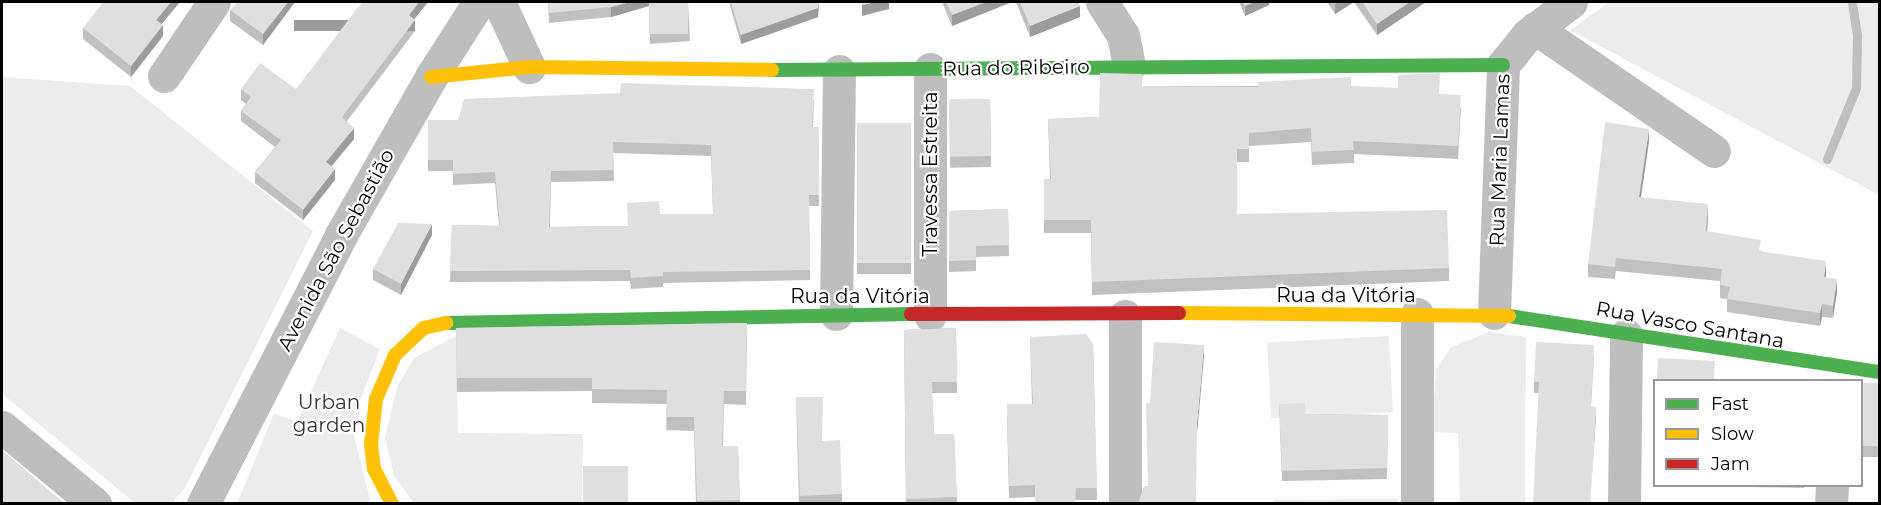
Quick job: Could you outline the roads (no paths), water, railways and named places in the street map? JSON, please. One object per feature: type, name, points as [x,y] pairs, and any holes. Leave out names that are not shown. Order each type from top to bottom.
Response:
[{"type":"street","points":[[164,76],[214,2]]},
{"type":"street","name":"Avenida São Sebastião","points":[[203,504],[341,235],[431,77],[479,2]]},
{"type":"street","points":[[499,2],[529,68]]},
{"type":"street","points":[[1102,2],[1123,35],[1129,65]]},
{"type":"street","name":"Rua Maria Lamas","points":[[1494,313],[1503,65],[1508,54],[1535,28],[1571,2]]},
{"type":"street","points":[[1535,28],[1714,151]]},
{"type":"street","name":"Rua do Ribeiro","points":[[431,77],[529,68],[838,71],[1129,65],[1503,65]]},
{"type":"street","name":"Travessa Estreita","points":[[930,69],[930,315]]},
{"type":"street","points":[[836,314],[838,71]]},
{"type":"street","name":"Rua da Vitória","points":[[392,504],[374,469],[372,419],[387,367],[424,328],[468,321],[836,314],[1125,316],[1494,313]]},
{"type":"street","name":"Rua Vasco Santana","points":[[1494,313],[1835,374],[1880,372]]},
{"type":"street","points":[[1417,314],[1417,504]]},
{"type":"street","points":[[1125,316],[1125,504]]},
{"type":"street","points":[[1624,504],[1626,335]]},
{"type":"street","points":[[2,428],[95,504]]},
{"type":"street","points":[[1831,504],[1832,487]]},
{"type":"waterway","points":[[1827,159],[1856,88],[1857,35],[1852,2]]},
{"type":"park label","name":"Urban garden","points":[[329,414]]}]
